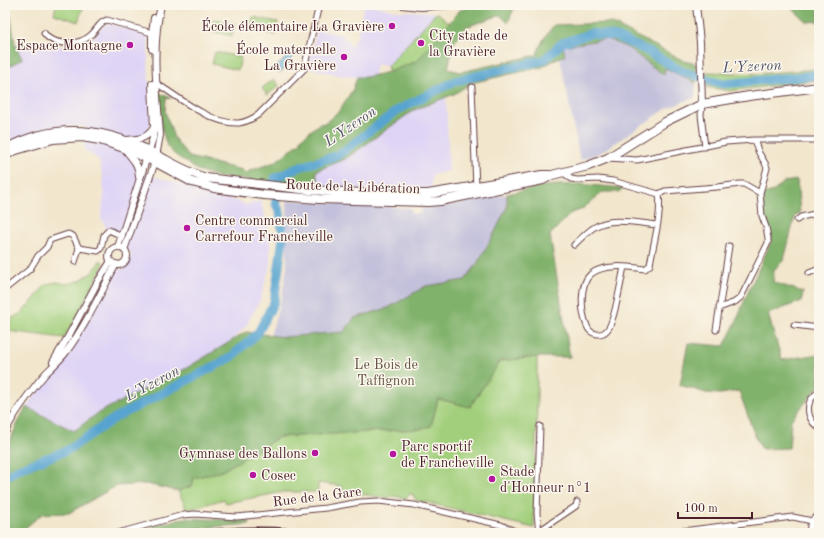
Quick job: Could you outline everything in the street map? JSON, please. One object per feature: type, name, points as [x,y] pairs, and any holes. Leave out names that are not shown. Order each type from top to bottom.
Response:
[{"type":"main road","name":"Route de la Libération","points":[[152,156],[192,182],[214,188],[288,197],[428,202],[542,174],[552,175],[588,166],[608,158],[665,122],[702,104],[819,87]]},
{"type":"main road","points":[[5,156],[9,149],[36,136],[71,130],[103,134],[152,156]]},
{"type":"main road","name":"Route de la Libération","points":[[152,156],[195,175],[206,178],[266,186],[365,193],[416,194],[477,190]]},
{"type":"main road","points":[[811,533],[810,527],[812,521],[819,517]]},
{"type":"street","points":[[5,432],[11,420],[25,400],[46,374],[97,283],[114,263],[123,263],[126,259],[126,254],[121,248],[122,236],[140,180],[152,156],[154,128],[152,33],[157,5]]},
{"type":"street","points":[[121,248],[160,134],[156,83],[156,53],[157,23],[160,5]]},
{"type":"street","points":[[152,63],[156,83],[212,118],[232,123],[240,123],[250,120],[258,115],[304,69],[319,5]]},
{"type":"street","points":[[402,5],[421,7],[449,5]]},
{"type":"street","points":[[696,5],[700,34],[702,88],[701,115],[704,147]]},
{"type":"street","points":[[44,33],[51,40],[62,43],[77,42],[92,35],[103,21],[107,20],[152,33]]},
{"type":"street","points":[[152,33],[156,53]]},
{"type":"street","points":[[472,87],[477,190]]},
{"type":"street","points":[[140,180],[138,166],[124,144],[146,138],[154,128]]},
{"type":"street","points":[[719,308],[735,302],[741,297],[768,243],[761,208],[760,193],[767,168],[754,140]]},
{"type":"street","name":"Route de la Libération","points":[[608,158],[637,160],[726,142],[754,140],[819,140]]},
{"type":"street","points":[[563,172],[570,179],[598,179],[613,181],[658,194],[665,191],[740,184],[744,184],[760,193]]},
{"type":"street","points":[[624,267],[611,325],[604,333],[599,335],[593,333],[586,326],[582,303],[586,280],[596,271],[615,266],[645,269],[650,265],[660,201],[658,194]]},
{"type":"street","points":[[797,220],[801,217],[819,213]]},
{"type":"street","points":[[574,245],[594,227],[608,222],[626,221],[657,225]]},
{"type":"street","points":[[79,248],[98,251],[101,248],[104,235],[109,230],[122,236]]},
{"type":"street","points":[[5,289],[30,269],[50,240],[68,234],[73,236],[79,248],[76,262]]},
{"type":"street","points":[[716,330],[729,246]]},
{"type":"street","points":[[114,263],[109,256],[111,251],[121,248]]},
{"type":"street","points":[[809,273],[819,269]]},
{"type":"street","points":[[794,325],[819,328]]},
{"type":"street","points":[[819,390],[810,401],[809,411],[811,420],[819,428]]},
{"type":"street","points":[[540,426],[537,513],[539,532],[576,506],[577,502]]},
{"type":"street","name":"Rue de la Gare","points":[[118,533],[183,515],[213,514],[230,517],[246,516],[378,501],[414,505],[501,525],[519,533]]},
{"type":"street","points":[[667,533],[793,517],[812,521]]},
{"type":"shaded area","points":[[364,5],[399,11],[433,12],[435,14],[387,66],[376,64],[374,75],[366,77],[344,76],[308,68],[317,30],[343,35],[343,39],[349,40],[348,45],[353,46],[354,39],[357,38]]},
{"type":"shaded area","name":"Centre commercial Carrefour Francheville","points":[[107,23],[148,35],[151,122],[136,163],[138,172],[217,194],[247,205],[262,201],[270,240],[270,265],[260,301],[246,326],[232,340],[185,369],[98,413],[74,431],[26,407],[77,340],[112,277],[117,270],[125,268],[132,254],[123,245],[116,245],[119,236],[107,229],[101,219],[104,194],[103,178],[99,160],[84,149],[86,126],[55,126],[5,144],[5,69],[22,59],[15,44],[52,44],[66,47],[77,46],[92,39]]},
{"type":"shaded area","points":[[607,39],[628,48],[664,75],[664,68],[696,83],[695,97],[666,109],[600,153],[580,160],[560,57],[565,56],[563,46]]},
{"type":"shaded area","points":[[446,97],[449,171],[432,175],[431,189],[370,187],[370,189],[319,186],[316,171],[345,159],[414,110]]},
{"type":"shaded area","points":[[507,194],[507,207],[495,232],[477,264],[465,280],[426,286],[388,308],[354,318],[344,332],[284,337],[270,336],[282,297],[287,267],[287,200],[410,208],[412,214],[421,213],[421,208],[438,207]]},
{"type":"green space","points":[[5,5],[9,5],[15,44],[22,59],[5,69]]},
{"type":"green space","points":[[56,5],[84,5],[78,22],[54,14]]},
{"type":"green space","points":[[479,5],[521,5],[513,10],[508,23],[500,15],[466,27],[453,44],[448,69],[461,72],[537,55],[544,39],[554,25],[609,23],[684,61],[696,64],[696,83],[665,68],[664,75],[628,48],[607,39],[563,46],[565,56],[560,57],[542,67],[471,83],[454,94],[414,110],[345,159],[316,171],[319,186],[218,177],[197,170],[174,154],[167,146],[162,130],[159,93],[171,98],[166,99],[165,111],[174,138],[189,157],[242,170],[242,172],[248,173],[249,171],[275,162],[301,142],[301,139],[320,123],[324,124],[339,111],[353,89],[357,77],[366,77],[389,72],[417,61],[460,10]]},
{"type":"green space","points":[[788,5],[819,5],[819,21],[807,22]]},
{"type":"green space","name":"City stade de la Gravière","points":[[438,13],[450,24],[417,61],[389,72],[387,66],[435,14]]},
{"type":"green space","points":[[253,17],[278,22],[276,35],[250,29]]},
{"type":"green space","points":[[214,19],[235,24],[232,36],[211,31]]},
{"type":"green space","points":[[215,52],[241,57],[238,70],[212,64]]},
{"type":"green space","points":[[819,69],[819,80],[730,91],[707,87],[706,72],[757,74]]},
{"type":"green space","points":[[274,79],[279,86],[267,95],[262,88]]},
{"type":"green space","points":[[797,180],[800,213],[795,216],[784,260],[774,270],[773,282],[803,292],[802,301],[768,314],[782,360],[819,354],[819,386],[791,420],[789,448],[762,449],[756,439],[739,391],[720,394],[706,393],[680,385],[688,343],[724,346],[771,242],[769,226],[764,215],[763,194],[774,191],[784,182]]},
{"type":"green space","name":"Le Bois de Taffignon","points":[[578,184],[623,188],[619,192],[603,192],[581,210],[571,213],[550,235],[570,357],[537,357],[500,361],[470,407],[438,399],[431,426],[420,429],[279,437],[222,471],[194,478],[192,486],[178,491],[146,484],[116,486],[69,513],[42,514],[19,533],[7,531],[5,521],[6,455],[16,427],[26,407],[74,431],[98,413],[185,369],[246,332],[284,337],[344,332],[354,318],[388,308],[426,286],[465,280],[477,264],[495,232],[507,207],[507,194],[543,186]]},
{"type":"green space","points":[[100,260],[104,263],[75,320],[64,338],[7,331],[12,318],[21,313],[31,303],[46,284],[57,282],[66,284],[79,281],[94,271]]},
{"type":"green space","name":"Parc sportif de Francheville","points":[[537,357],[534,528],[416,500],[414,495],[409,494],[406,498],[391,496],[389,498],[345,492],[341,486],[318,483],[318,492],[283,492],[226,503],[224,499],[187,510],[178,491],[192,486],[194,478],[222,471],[279,437],[420,429],[431,426],[438,399],[470,406],[500,361]]},
{"type":"green space","points":[[183,518],[249,521],[250,524],[202,528],[171,533],[127,533]]},
{"type":"water","points":[[285,54],[292,56],[290,64],[279,73],[275,67],[284,60]]},
{"type":"waterway","name":"L'Yzeron","points":[[5,477],[18,469],[68,450],[115,418],[230,358],[258,333],[274,302],[283,238],[280,212],[276,204],[275,178],[297,168],[338,155],[398,110],[455,81],[544,60],[562,43],[592,33],[617,37],[647,51],[681,71],[723,84],[819,75]]},
{"type":"railway","points":[[188,533],[243,527],[297,529],[334,533]]},
{"type":"place","name":"École élémentaire La Gravière","points":[[392,26]]},
{"type":"place","name":"City stade de la Gravière","points":[[421,43]]},
{"type":"place","name":"Espace Montagne","points":[[130,45]]},
{"type":"place","name":"École maternelle La Gravière","points":[[344,57]]},
{"type":"place","name":"Centre commercial Carrefour Francheville","points":[[187,228]]},
{"type":"place","name":"Gymnase des Ballons","points":[[315,453]]},
{"type":"place","name":"Parc sportif de Francheville","points":[[393,454]]},
{"type":"place","name":"Cosec","points":[[253,475]]},
{"type":"place","name":"Stade d'Honneur n°1","points":[[492,479]]}]
